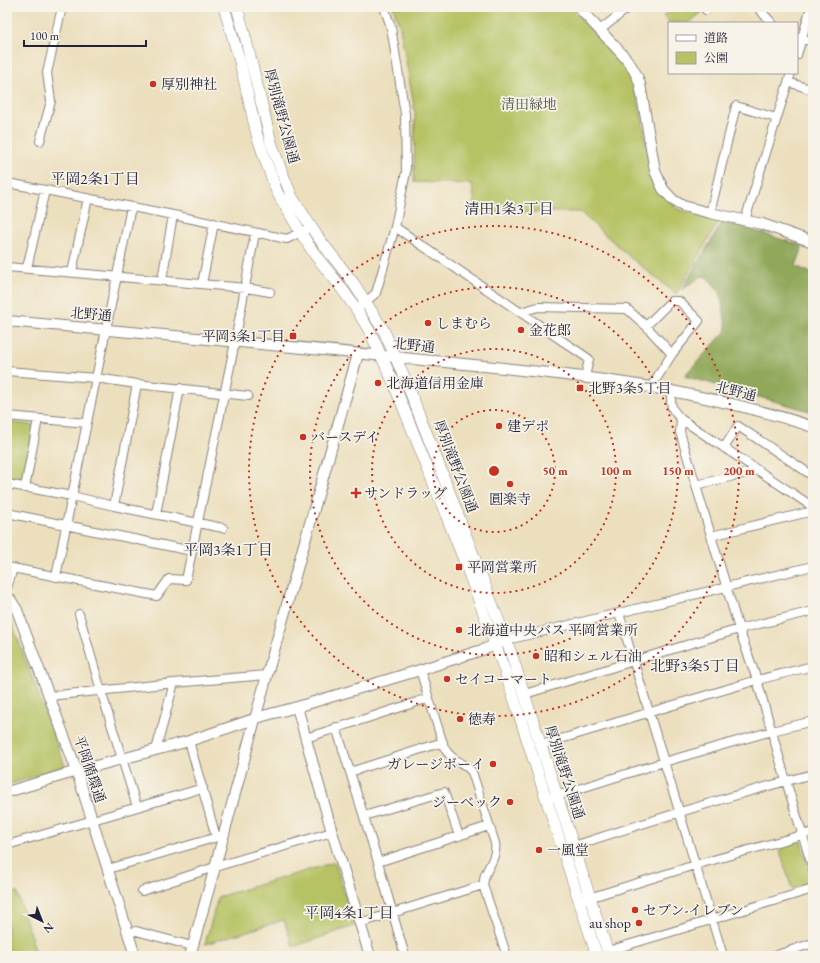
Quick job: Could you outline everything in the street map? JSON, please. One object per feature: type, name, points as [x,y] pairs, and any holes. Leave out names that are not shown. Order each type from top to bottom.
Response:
[{"type":"main road","name":"厚別滝野公園通","points":[[224,7],[240,62],[257,135],[264,159],[277,192],[301,233],[357,310],[370,332],[392,379],[418,444],[496,644],[597,956]]},
{"type":"main road","name":"厚別滝野公園通","points":[[237,7],[271,142],[292,197],[325,247],[354,284],[384,331],[396,357],[435,455],[490,596],[525,694],[608,954]]},
{"type":"main road","points":[[479,600],[490,596]]},
{"type":"street","points":[[40,141],[51,101],[47,73],[62,7]]},
{"type":"street","points":[[357,310],[376,293],[395,227],[406,172],[405,114],[391,27],[384,7]]},
{"type":"street","points":[[578,7],[627,60],[637,75],[640,84],[655,171],[663,189],[673,200],[683,206],[762,224],[813,242]]},
{"type":"street","points":[[600,30],[629,7]]},
{"type":"street","points":[[703,7],[706,10],[710,7]]},
{"type":"street","points":[[757,7],[771,22]]},
{"type":"street","points":[[798,49],[800,38],[811,7]]},
{"type":"street","points":[[800,38],[813,42]]},
{"type":"street","points":[[745,220],[791,74]]},
{"type":"street","points":[[788,82],[813,90]]},
{"type":"street","points":[[710,212],[736,106],[776,118]]},
{"type":"street","points":[[7,183],[214,223],[287,239],[311,227]]},
{"type":"street","points":[[27,268],[45,190]]},
{"type":"street","points":[[72,272],[88,198]]},
{"type":"street","points":[[56,577],[131,207]]},
{"type":"street","points":[[162,280],[173,215]]},
{"type":"street","points":[[202,284],[214,223]]},
{"type":"street","points":[[395,227],[589,359],[585,377]]},
{"type":"street","points":[[7,588],[10,567],[157,596],[169,579],[186,580],[224,392],[236,342],[255,233]]},
{"type":"street","points":[[7,267],[162,280],[246,288],[270,292]]},
{"type":"street","points":[[646,326],[671,301],[679,301],[699,321],[672,354],[652,387]]},
{"type":"street","points":[[521,312],[538,307],[627,309],[646,326],[672,354]]},
{"type":"street","name":"北野通","points":[[7,321],[381,355],[585,377],[652,387],[719,401],[790,419],[813,427]]},
{"type":"street","points":[[190,956],[215,868],[220,836],[256,719],[267,675],[358,354]]},
{"type":"street","points":[[7,371],[96,378],[248,396]]},
{"type":"street","points":[[114,506],[137,384]]},
{"type":"street","points":[[156,514],[180,388]]},
{"type":"street","points":[[671,391],[673,411],[681,419],[813,507]]},
{"type":"street","points":[[7,416],[87,423]]},
{"type":"street","points":[[25,488],[38,419]]},
{"type":"street","points":[[681,419],[680,432],[739,629],[757,680],[813,869]]},
{"type":"street","points":[[724,448],[738,426],[813,476]]},
{"type":"street","points":[[696,485],[759,470]]},
{"type":"street","points":[[7,484],[72,496],[223,528]]},
{"type":"street","points":[[711,536],[813,512]]},
{"type":"street","points":[[7,513],[192,551]]},
{"type":"street","points":[[7,792],[77,771],[189,741],[256,719],[420,670],[485,649],[506,640],[813,566]]},
{"type":"street","name":"平岡循環通","points":[[7,597],[17,610],[77,771],[135,956]]},
{"type":"street","points":[[525,694],[739,629],[813,611]]},
{"type":"street","points":[[619,613],[723,956]]},
{"type":"street","points":[[79,614],[137,807]]},
{"type":"street","points":[[541,745],[757,680],[813,666]]},
{"type":"street","points":[[420,670],[448,755],[467,766],[472,772],[496,848],[494,857],[484,877],[483,885],[507,956]]},
{"type":"street","points":[[49,696],[267,675]]},
{"type":"street","points":[[156,750],[174,683]]},
{"type":"street","points":[[306,738],[429,698]]},
{"type":"street","points":[[297,707],[332,832],[370,956]]},
{"type":"street","points":[[546,799],[664,762],[772,731],[813,721]]},
{"type":"street","points":[[336,728],[378,862],[405,956]]},
{"type":"street","points":[[189,741],[203,788],[220,836]]},
{"type":"street","points":[[350,772],[443,742]]},
{"type":"street","points":[[574,846],[679,812],[813,774]]},
{"type":"street","points":[[7,845],[203,788]]},
{"type":"street","points":[[364,816],[444,792],[459,836]]},
{"type":"street","points":[[378,862],[489,826]]},
{"type":"street","points":[[142,891],[332,832]]},
{"type":"street","points":[[579,901],[695,865],[813,832]]},
{"type":"street","points":[[108,869],[220,836]]},
{"type":"street","points":[[360,923],[483,885]]},
{"type":"street","points":[[608,954],[712,919],[813,889]]},
{"type":"street","points":[[128,933],[136,931],[192,946]]},
{"type":"street","points":[[774,956],[813,943]]},
{"type":"green space","name":"清田緑地","points":[[393,7],[569,7],[629,68],[642,116],[652,178],[677,209],[719,221],[676,294],[631,258],[580,212],[476,212],[472,184],[414,182],[415,112],[400,27]]},
{"type":"green space","points":[[674,7],[698,7],[702,12],[690,22],[668,22],[663,16]]},
{"type":"green space","points":[[723,221],[803,246],[796,266],[813,274],[813,412],[684,376],[727,330],[720,292],[707,277],[702,276],[681,290]]},
{"type":"green space","points":[[7,422],[32,425],[34,427],[24,479],[21,481],[7,478]]},
{"type":"green space","points":[[7,610],[65,766],[7,785]]},
{"type":"green space","points":[[800,839],[813,881],[812,884],[792,889],[778,845]]},
{"type":"green space","points":[[335,862],[354,926],[293,947],[284,920],[205,944],[218,897]]},
{"type":"green space","points":[[17,892],[37,956],[7,956],[7,895]]},
{"type":"place","name":"厚別神社","points":[[153,84]]},
{"type":"place","name":"しまむら","points":[[428,323]]},
{"type":"place","name":"金花郎","points":[[521,330]]},
{"type":"place","name":"平岡3条1丁目","points":[[293,336]]},
{"type":"place","name":"北海道信用金庫","points":[[378,383]]},
{"type":"place","name":"北野3条5丁目","points":[[580,388]]},
{"type":"place","name":"建デポ","points":[[499,426]]},
{"type":"place","name":"バースデイ","points":[[303,437]]},
{"type":"place","name":"圓楽寺","points":[[510,484]]},
{"type":"place","name":"サンドラッグ","points":[[356,493]]},
{"type":"place","name":"平岡営業所","points":[[459,567]]},
{"type":"place","name":"北海道中央バス 平岡営業所","points":[[459,630]]},
{"type":"place","name":"昭和シェル石油","points":[[536,656]]},
{"type":"place","name":"セイコーマート","points":[[447,679]]},
{"type":"place","name":"徳寿","points":[[460,719]]},
{"type":"place","name":"ガレージボーイ","points":[[493,764]]},
{"type":"place","name":"ジーベック","points":[[510,802]]},
{"type":"place","name":"一風堂","points":[[539,850]]},
{"type":"place","name":"セブン-イレブン","points":[[635,910]]},
{"type":"place","name":"au shop","points":[[639,923]]},
{"type":"district","name":"平岡2条1丁目","points":[[95,179]]},
{"type":"district","name":"清田1条3丁目","points":[[509,209]]},
{"type":"district","name":"平岡3条1丁目","points":[[228,550]]},
{"type":"district","name":"北野3条5丁目","points":[[695,666]]},
{"type":"district","name":"平岡4条1丁目","points":[[349,913]]}]
